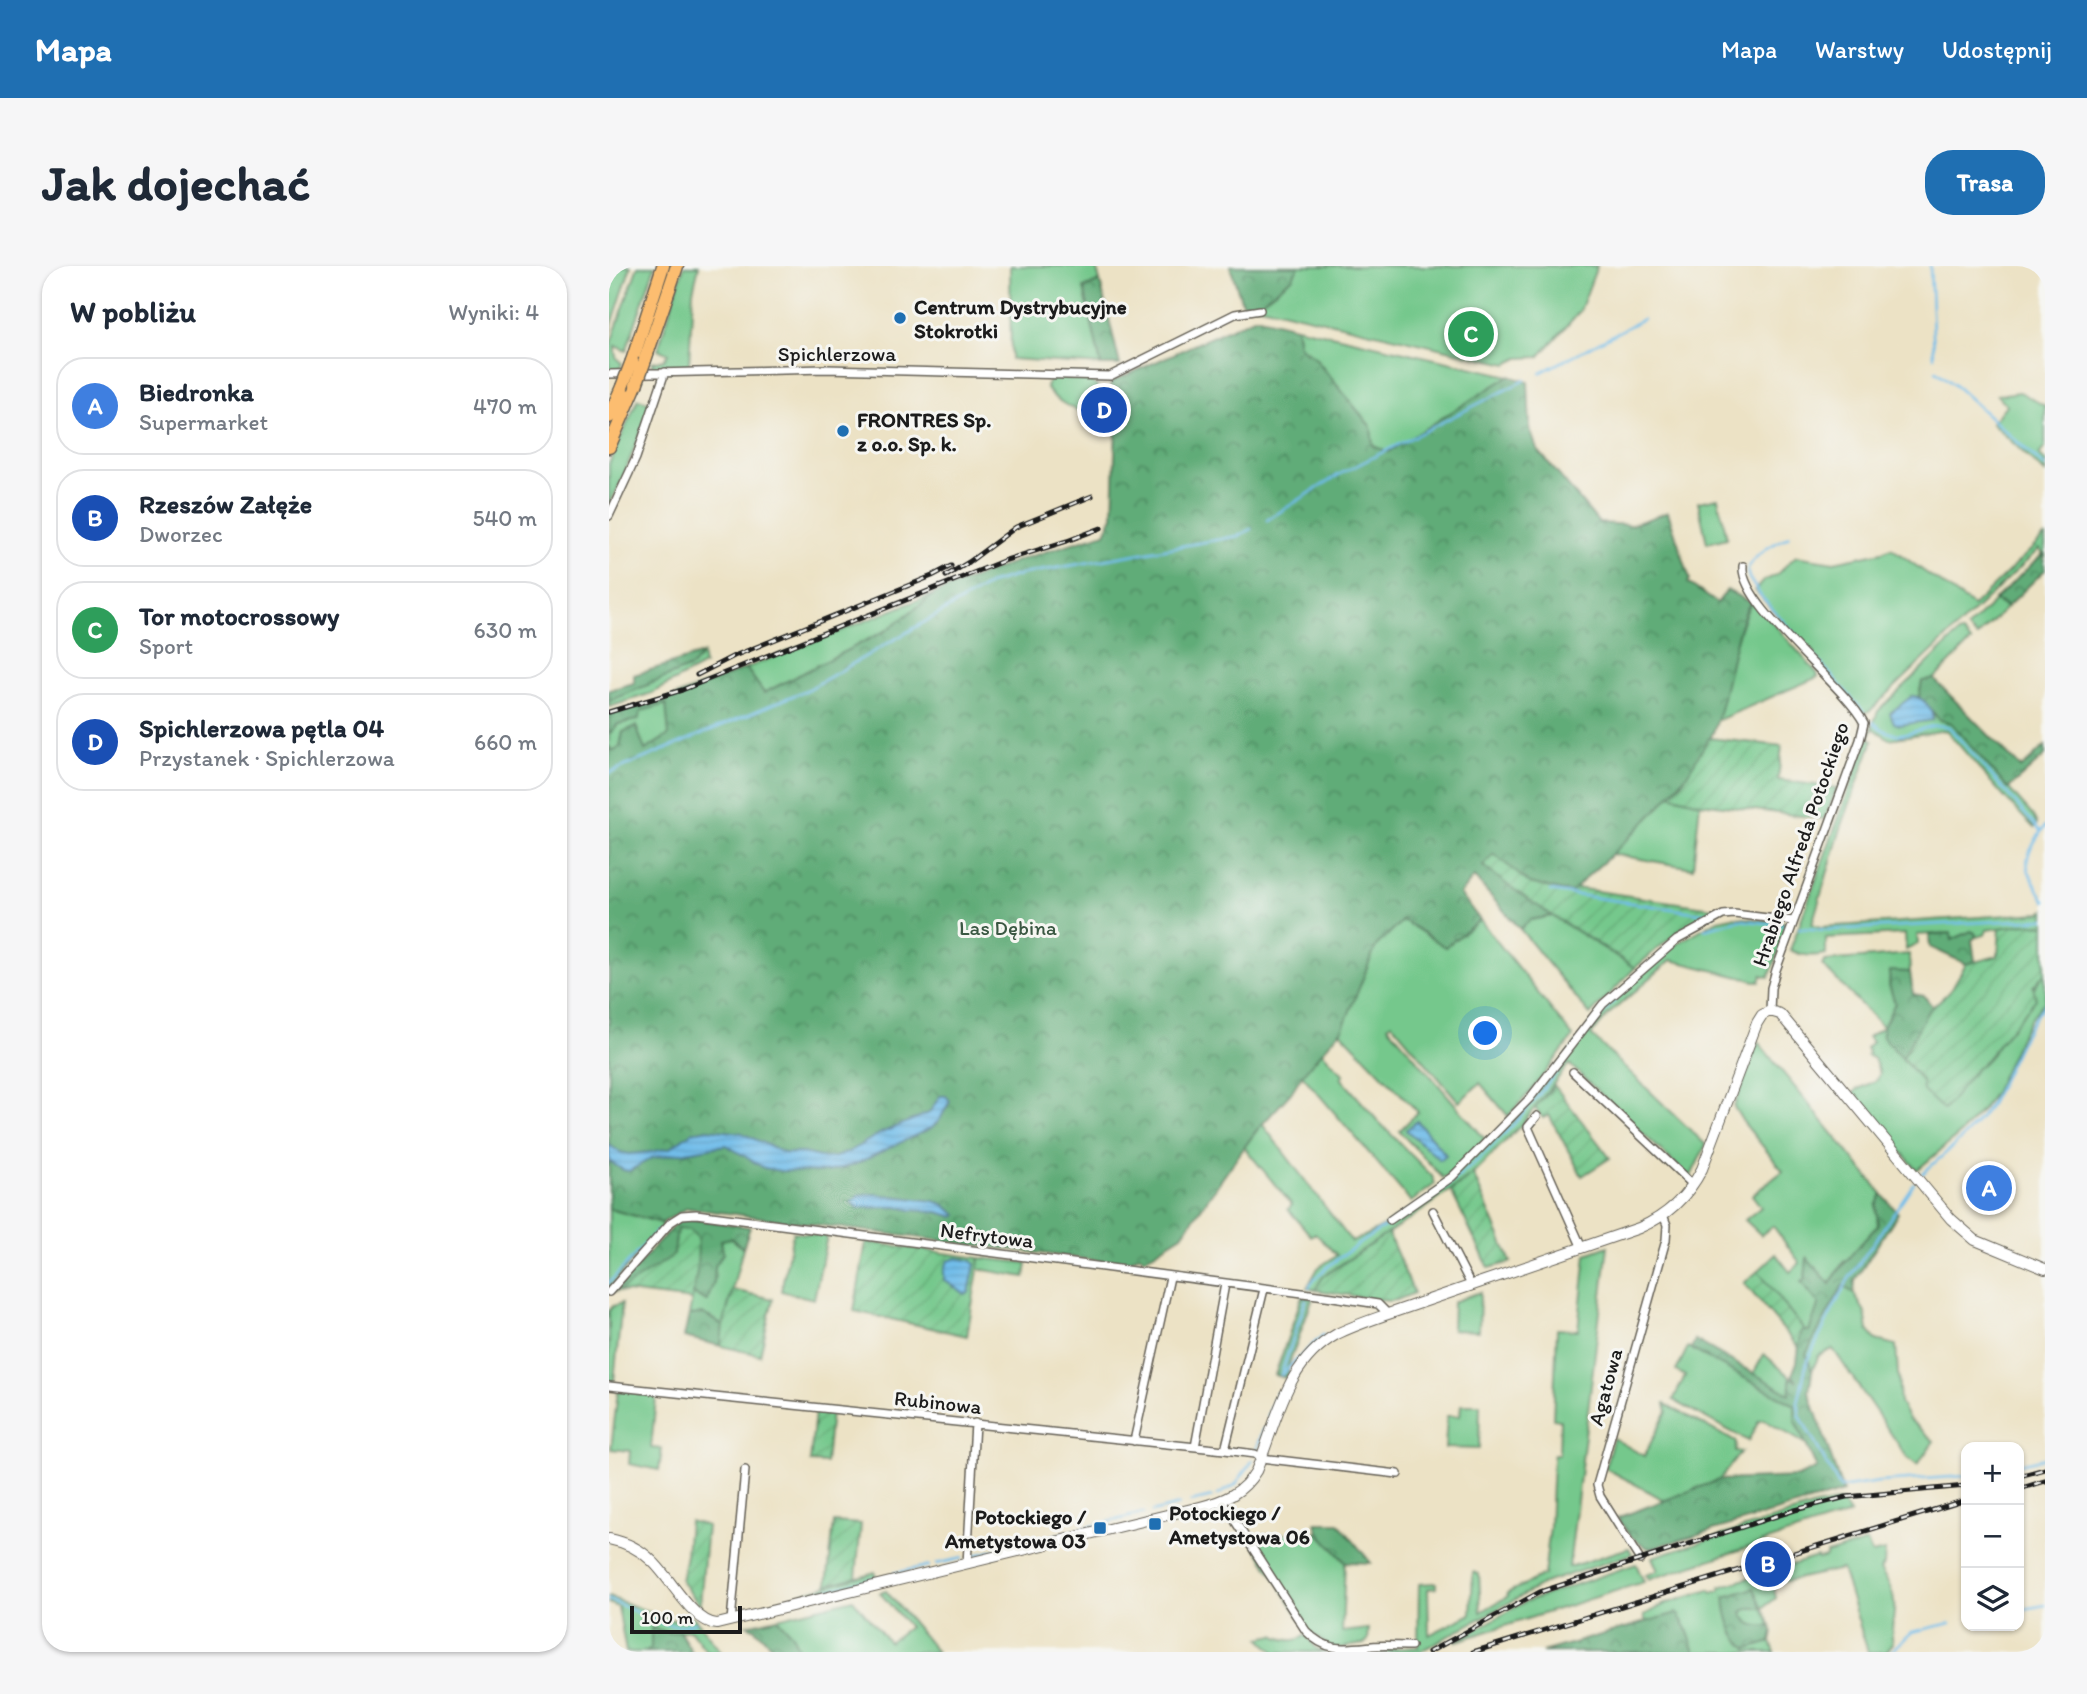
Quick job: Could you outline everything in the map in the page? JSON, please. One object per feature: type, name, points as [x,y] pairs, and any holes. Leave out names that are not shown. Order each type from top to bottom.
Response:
[{"type":"main road","points":[[639,361],[663,266]]},
{"type":"main road","points":[[609,447],[629,386],[677,266]]},
{"type":"main road","points":[[609,417],[629,386]]},
{"type":"street","name":"Spichlerzowa","points":[[609,374],[826,369],[1110,376],[1235,314],[1260,310]]},
{"type":"street","points":[[609,516],[636,458],[665,372]]},
{"type":"street","name":"Hrabiego Alfreda Potockiego","points":[[609,1539],[645,1554],[698,1616],[708,1623],[730,1621],[1222,1501],[1240,1491],[1247,1483],[1261,1458],[1283,1395],[1306,1359],[1339,1334],[1388,1314],[1639,1228],[1663,1216],[1676,1205],[1693,1185],[1708,1155],[1757,1023],[1762,1015],[1770,1011],[1770,988],[1864,723],[1763,608],[1744,581],[1743,566]]},
{"type":"street","points":[[1390,1220],[1453,1177],[1530,1098],[1603,1004],[1677,940],[1723,915],[1794,921]]},
{"type":"street","points":[[1770,1011],[1780,1014],[1951,1219],[1975,1240],[2045,1269]]},
{"type":"street","points":[[1573,1072],[1693,1185]]},
{"type":"street","points":[[1538,1116],[1528,1127],[1582,1248]]},
{"type":"street","points":[[1433,1211],[1471,1285]]},
{"type":"street","name":"Nefrytowa","points":[[609,1292],[671,1222],[682,1215],[696,1214],[1378,1304],[1388,1314]]},
{"type":"street","name":"Agatowa","points":[[1640,1560],[1600,1496],[1597,1485],[1666,1240],[1667,1225],[1663,1216]]},
{"type":"street","points":[[1134,1441],[1170,1277]]},
{"type":"street","points":[[1195,1447],[1225,1284]]},
{"type":"street","points":[[1226,1450],[1263,1289]]},
{"type":"street","name":"Rubinowa","points":[[609,1386],[1226,1450],[1261,1458],[1398,1474]]},
{"type":"street","points":[[967,1564],[975,1423]]},
{"type":"street","points":[[730,1621],[745,1470]]},
{"type":"street","points":[[1222,1501],[1306,1631],[1318,1645],[1333,1650],[1411,1646]]},
{"type":"green space","points":[[609,266],[631,266],[609,334]]},
{"type":"green space","points":[[638,266],[655,266],[626,351],[615,346],[616,356],[622,363],[620,369],[609,370],[609,348]]},
{"type":"green space","points":[[684,266],[699,266],[693,291],[689,364],[652,368],[652,362],[664,359],[668,354],[658,349]]},
{"type":"green space","points":[[1010,266],[1096,266],[1100,281],[1084,288],[1101,365],[1011,359]]},
{"type":"green space","points":[[1230,266],[1299,266],[1292,278],[1256,305],[1242,303]]},
{"type":"green space","points":[[1299,266],[1597,266],[1580,311],[1539,357],[1519,358],[1507,364],[1256,305],[1292,278]]},
{"type":"green space","points":[[1100,281],[1120,365],[1101,365],[1084,288]]},
{"type":"green space","name":"Las Dębina","points":[[1256,317],[1296,327],[1299,346],[1315,358],[1371,427],[1373,446],[1388,452],[1509,376],[1528,382],[1530,429],[1537,449],[1599,523],[1631,525],[1668,512],[1690,579],[1688,583],[1717,603],[1727,590],[1751,603],[1736,642],[1714,730],[1696,763],[1656,811],[1572,893],[1529,883],[1493,855],[1484,867],[1552,916],[1530,920],[1520,929],[1474,877],[1460,894],[1480,920],[1445,947],[1403,920],[1376,946],[1343,1028],[1302,1075],[1291,1093],[1256,1131],[1182,1235],[1144,1259],[1140,1255],[1124,1264],[687,1208],[662,1223],[609,1209],[609,746],[612,751],[620,747],[623,732],[636,726],[645,750],[669,735],[666,704],[641,711],[638,720],[618,724],[609,734],[609,714],[666,700],[746,668],[764,693],[887,630],[936,593],[1019,560],[1105,533],[1113,516],[1116,423],[1103,421],[1111,382]]},
{"type":"green space","points":[[1296,327],[1509,376],[1388,452],[1373,446],[1315,358],[1299,346]]},
{"type":"green space","points":[[1051,379],[1081,379],[1095,384],[1100,396],[1097,406],[1082,412],[1063,404],[1046,386]]},
{"type":"green space","points":[[2020,392],[2045,406],[2045,447],[2039,455],[2045,461],[2045,473],[1992,423],[2006,405],[1997,395]]},
{"type":"green space","points":[[638,399],[652,403],[621,482],[609,505],[609,464]]},
{"type":"green space","points":[[1718,498],[1727,538],[1707,543],[1698,502]]},
{"type":"green space","points":[[2045,536],[2045,556],[2039,549],[1871,710],[1862,714],[1755,590],[1796,556],[1834,562],[1891,548],[1973,606]]},
{"type":"green space","points":[[2043,554],[2045,570],[2007,607],[1994,600]]},
{"type":"green space","points":[[936,593],[887,630],[764,693],[746,668]]},
{"type":"green space","points":[[1754,601],[1818,677],[1716,721],[1742,622]]},
{"type":"green space","points":[[1995,601],[2007,607],[1977,637],[1967,628]]},
{"type":"green space","points":[[1959,633],[1963,633],[1971,642],[1934,679],[1922,681],[1919,697],[1912,696],[1933,717],[1932,712],[1940,720],[1951,723],[2033,816],[2037,824],[2034,828],[1946,730],[1889,739],[1873,728],[1869,738],[1873,740],[1841,828],[1812,924],[1821,927],[2042,913],[2045,910],[2045,925],[2025,924],[1987,930],[1985,935],[1976,937],[1971,931],[1952,940],[1950,933],[1917,935],[1918,944],[1906,950],[1905,934],[1826,938],[1826,954],[1821,955],[1799,954],[1790,950],[1878,711]]},
{"type":"green space","points":[[702,654],[704,665],[652,693],[609,707],[609,701],[693,666]]},
{"type":"green space","points":[[702,654],[693,666],[609,701],[609,690],[634,683],[634,675]]},
{"type":"green space","points":[[1934,679],[2021,768],[2045,746],[2045,756],[2008,789],[1951,723],[1940,720],[1919,697],[1922,681]]},
{"type":"green space","points":[[667,704],[669,735],[645,750],[636,727],[623,732],[620,746],[612,752],[609,734],[618,724],[638,720],[641,711]]},
{"type":"green space","points":[[1709,738],[1782,746],[1778,780],[1837,788],[1824,819],[1700,803],[1670,795],[1682,783]]},
{"type":"green space","points":[[1670,795],[1700,803],[1693,868],[1612,854]]},
{"type":"green space","points":[[1494,854],[1529,883],[1571,893],[1576,888],[1720,909],[1664,943],[1635,968],[1483,866]]},
{"type":"green space","points":[[1552,916],[1635,968],[1590,1015],[1520,929],[1530,920]]},
{"type":"green space","points":[[1732,917],[1784,922],[1787,929],[1769,977],[1762,975],[1760,982],[1671,960],[1609,1014],[1591,1035],[1706,1145],[1690,1178],[1569,1064],[1522,1124],[1473,1174],[1335,1268],[1323,1277],[1315,1290],[1307,1288],[1318,1268],[1337,1255],[1315,1233],[1311,1236],[1288,1209],[1292,1205],[1244,1147],[1262,1124],[1352,1242],[1377,1230],[1427,1198],[1517,1117],[1610,1000],[1669,948],[1718,920]]},
{"type":"green space","points":[[1403,920],[1445,947],[1480,920],[1573,1037],[1508,1116],[1480,1083],[1459,1102],[1392,1023],[1388,1026],[1485,1139],[1451,1174],[1443,1178],[1399,1131],[1418,1112],[1340,1031],[1376,946]]},
{"type":"green space","points":[[2025,924],[2045,925],[2045,973],[2033,986],[2036,999],[1944,1110],[1923,1091],[1922,1081],[1902,1058],[1928,1011],[1950,991],[1966,964],[1998,956],[2000,928]]},
{"type":"green space","points":[[1971,931],[1976,937],[1972,940],[1975,961],[1966,964],[1930,947],[1929,935],[1951,933],[1952,940]]},
{"type":"green space","points":[[1909,954],[1910,972],[1890,972],[1889,985],[1895,1003],[1882,1036],[1922,1081],[1963,1074],[1984,1063],[2045,973],[2045,1001],[2020,1037],[1995,1091],[1962,1132],[1917,1170],[1857,1100],[1854,1093],[1877,1080],[1880,1073],[1874,1059],[1867,1055],[1869,1054],[1866,1048],[1872,1042],[1868,1037],[1883,1027],[1822,965],[1825,961]]},
{"type":"green space","points":[[1890,971],[1910,972],[1913,994],[1924,996],[1933,1007],[1902,1058],[1882,1036],[1883,1027],[1895,1003],[1889,985]]},
{"type":"green space","points":[[1758,1042],[1882,1194],[1876,1206],[1878,1225],[1850,1259],[1843,1262],[1830,1284],[1807,1259],[1805,1279],[1819,1303],[1809,1332],[1805,1331],[1758,1271],[1776,1254],[1790,1272],[1800,1263],[1773,1226],[1761,1235],[1745,1220],[1761,1207],[1752,1195],[1783,1171],[1734,1107]]},
{"type":"green space","points":[[1322,1052],[1344,1075],[1341,1078],[1377,1120],[1432,1176],[1435,1184],[1411,1202],[1302,1075]]},
{"type":"green space","points":[[1554,1085],[1610,1158],[1582,1176],[1549,1115],[1543,1118],[1535,1108]]},
{"type":"green space","points":[[1473,1174],[1511,1262],[1489,1268],[1451,1191]]},
{"type":"green space","points":[[1882,1194],[1898,1213],[1855,1280],[1854,1294],[1843,1285],[1806,1354],[1812,1371],[1809,1392],[1843,1492],[1649,1549],[1632,1537],[1617,1518],[1719,1480],[1798,1477],[1817,1468],[1795,1421],[1795,1405],[1691,1349],[1695,1340],[1790,1394],[1790,1377],[1797,1381],[1792,1375],[1797,1362],[1801,1331],[1809,1331],[1819,1304],[1801,1282],[1805,1279],[1807,1258],[1830,1284],[1846,1261],[1878,1225],[1876,1206]]},
{"type":"green space","points":[[609,1209],[662,1223],[661,1228],[609,1288]]},
{"type":"green space","points":[[685,1218],[750,1227],[743,1248],[731,1238],[721,1240],[723,1253],[715,1266],[714,1282],[707,1301],[693,1294],[697,1271],[677,1229],[674,1255],[638,1282],[614,1292],[675,1224]]},
{"type":"green space","points":[[677,1229],[690,1230],[698,1238],[697,1271],[692,1300],[619,1291],[674,1255]]},
{"type":"green space","points":[[793,1232],[827,1236],[814,1299],[781,1291]]},
{"type":"green space","points":[[1388,1233],[1414,1293],[1388,1301],[1315,1290],[1323,1277]]},
{"type":"green space","points":[[731,1238],[743,1248],[723,1326],[710,1317],[689,1315],[693,1294],[707,1301],[714,1282],[715,1266],[723,1253],[721,1240]]},
{"type":"green space","points":[[866,1242],[980,1258],[967,1336],[854,1311]]},
{"type":"green space","points":[[1608,1246],[1569,1567],[1629,1548],[1632,1554],[1547,1582],[1419,1652],[1373,1652],[1418,1647],[1419,1584],[1436,1583],[1436,1588],[1428,1589],[1429,1635],[1471,1614],[1473,1572],[1479,1574],[1481,1612],[1508,1596],[1507,1593],[1544,1575],[1550,1527],[1553,1459],[1554,1454],[1559,1454],[1560,1420],[1553,1419],[1557,1329],[1578,1330],[1586,1254]]},
{"type":"green space","points":[[980,1258],[1027,1263],[1025,1277],[978,1269]]},
{"type":"green space","points":[[1758,1271],[1805,1331],[1801,1331],[1799,1348],[1744,1283]]},
{"type":"green space","points":[[1843,1285],[1854,1294],[1865,1312],[1868,1330],[1876,1340],[1896,1345],[1900,1403],[1909,1419],[1934,1441],[1917,1465],[1907,1457],[1833,1349],[1819,1355],[1812,1371],[1806,1354]]},
{"type":"green space","points":[[733,1290],[773,1299],[760,1355],[721,1346],[723,1326]]},
{"type":"green space","points":[[1480,1292],[1479,1331],[1452,1330],[1453,1302]]},
{"type":"green space","points":[[1302,1296],[1313,1298],[1286,1378],[1275,1375]]},
{"type":"green space","points":[[622,1303],[614,1381],[609,1381],[609,1311],[613,1306]]},
{"type":"green space","points":[[704,1314],[723,1326],[721,1346],[684,1337],[689,1315]]},
{"type":"green space","points":[[1688,1347],[1795,1405],[1795,1421],[1806,1444],[1764,1420],[1759,1421],[1748,1441],[1673,1400],[1685,1376],[1676,1371]]},
{"type":"green space","points":[[1764,1354],[1790,1377],[1791,1395],[1753,1374]]},
{"type":"green space","points":[[618,1390],[653,1394],[656,1398],[651,1448],[662,1449],[659,1470],[629,1464],[630,1451],[611,1449]]},
{"type":"green space","points":[[1665,1404],[1736,1442],[1735,1451],[1741,1452],[1719,1480],[1666,1501],[1605,1468],[1613,1438],[1644,1456],[1667,1411]]},
{"type":"green space","points":[[1461,1405],[1480,1405],[1479,1449],[1445,1448],[1447,1416],[1460,1416]]},
{"type":"green space","points":[[815,1411],[831,1412],[826,1463],[810,1462]]},
{"type":"green space","points":[[1841,1501],[1850,1514],[1648,1580],[1646,1575],[1658,1571],[1652,1557],[1815,1506]]},
{"type":"green space","points":[[689,1521],[707,1526],[700,1605],[681,1581]]},
{"type":"green space","points":[[834,1522],[861,1524],[856,1577],[827,1585]]},
{"type":"green space","points":[[1316,1523],[1339,1523],[1371,1563],[1345,1562],[1319,1533]]},
{"type":"green space","points":[[1319,1533],[1345,1562],[1342,1632],[1369,1629],[1368,1640],[1364,1644],[1333,1649],[1308,1631],[1248,1535]]},
{"type":"green space","points":[[1867,1542],[1872,1554],[1885,1551],[1884,1565],[1880,1569],[1889,1585],[1894,1607],[1893,1643],[1886,1652],[1868,1652],[1842,1569],[1773,1584],[1776,1598],[1763,1608],[1771,1626],[1750,1623],[1741,1612],[1749,1608],[1725,1597],[1748,1649],[1771,1642],[1775,1652],[1695,1652],[1686,1627],[1677,1614],[1646,1623],[1644,1615],[1665,1604],[1710,1590],[1712,1593],[1721,1590],[1720,1587],[1817,1557],[1826,1557],[1826,1554]]},
{"type":"green space","points":[[1636,1564],[1644,1582],[1454,1642],[1525,1602]]},
{"type":"green space","points":[[875,1572],[876,1582],[804,1599],[802,1593]]},
{"type":"green space","points":[[1754,1588],[1763,1608],[1749,1608],[1742,1612],[1744,1617],[1757,1626],[1771,1626],[1773,1632],[1771,1642],[1748,1649],[1742,1645],[1731,1626],[1725,1597]]},
{"type":"green space","points":[[886,1591],[937,1652],[797,1652],[798,1648],[777,1618],[853,1599],[889,1642],[909,1627],[880,1593]]},
{"type":"green space","points":[[609,1597],[671,1620],[693,1617],[721,1652],[707,1652],[690,1630],[670,1633],[652,1628],[651,1649],[645,1652],[626,1652],[618,1607],[609,1603]]},
{"type":"green space","points":[[1677,1613],[1686,1627],[1695,1652],[1542,1652]]},
{"type":"green space","points":[[777,1618],[792,1634],[797,1652],[777,1652],[755,1629],[747,1625]]},
{"type":"green space","points":[[651,1628],[670,1633],[679,1631],[692,1652],[645,1652],[651,1648]]},
{"type":"green space","points":[[1274,1635],[1290,1640],[1306,1635],[1317,1649],[1327,1652],[1274,1652],[1260,1638]]},
{"type":"water","points":[[1912,696],[1927,704],[1933,720],[1900,725],[1894,723],[1890,713]]},
{"type":"water","points":[[940,1096],[946,1096],[950,1101],[939,1121],[931,1128],[856,1164],[828,1172],[764,1168],[726,1145],[652,1158],[629,1171],[609,1161],[609,1145],[629,1154],[650,1152],[670,1148],[692,1132],[708,1129],[742,1133],[784,1153],[835,1157],[881,1133],[929,1113]]},
{"type":"water","points":[[1417,1121],[1446,1155],[1440,1160],[1406,1130]]},
{"type":"water","points":[[875,1194],[934,1201],[943,1204],[957,1215],[954,1217],[899,1207],[858,1208],[851,1202],[859,1195]]},
{"type":"water","points":[[957,1258],[972,1261],[975,1265],[969,1293],[965,1294],[944,1280],[948,1261]]},
{"type":"waterway","points":[[1930,266],[1934,356]]},
{"type":"waterway","points":[[1540,373],[1643,319]]},
{"type":"waterway","points":[[1936,371],[2045,467]]},
{"type":"waterway","points":[[1267,520],[1340,474],[1525,380]]},
{"type":"waterway","points":[[609,773],[809,689],[992,583],[1023,574],[1238,536],[1251,529]]},
{"type":"waterway","points":[[1790,536],[1755,558],[1747,570],[1749,578],[1760,595],[1864,712]]},
{"type":"waterway","points":[[1873,722],[1894,734],[1930,726],[1949,727],[2041,832]]},
{"type":"waterway","points":[[2045,826],[2031,848],[2027,864],[2045,901]]},
{"type":"waterway","points":[[1550,891],[1714,915]]},
{"type":"waterway","points":[[1799,928],[1826,930],[2045,919]]},
{"type":"waterway","points":[[1704,929],[1739,920],[1784,925]]},
{"type":"waterway","points":[[1309,1288],[1316,1278],[1348,1251],[1441,1190],[1490,1148],[1534,1101],[1591,1027],[1629,986]]},
{"type":"waterway","points":[[1922,1174],[1959,1141],[1983,1114],[2029,1027],[2045,1004]]},
{"type":"waterway","points":[[1914,1183],[1848,1280],[1807,1361],[1798,1403],[1800,1416],[1840,1488],[1879,1482],[1961,1476]]},
{"type":"waterway","points":[[609,1283],[657,1231]]},
{"type":"waterway","points":[[1281,1375],[1306,1300]]},
{"type":"waterway","points":[[1282,1374],[1323,1335]]},
{"type":"waterway","points":[[1268,1416],[1276,1393]]},
{"type":"waterway","points":[[1256,1451],[1264,1428]]},
{"type":"waterway","points":[[2024,1463],[2045,1458]]},
{"type":"waterway","points":[[1218,1495],[1235,1485],[1253,1460]]},
{"type":"waterway","points":[[1191,1502],[1212,1497]]},
{"type":"waterway","points":[[1152,1512],[1179,1505]]},
{"type":"waterway","points":[[1077,1530],[1144,1513]]},
{"type":"waterway","points":[[1053,1536],[1069,1532]]},
{"type":"waterway","points":[[1035,1540],[1044,1538]]},
{"type":"waterway","points":[[972,1556],[1023,1543]]},
{"type":"waterway","points":[[936,1564],[962,1558]]},
{"type":"waterway","points":[[894,1573],[928,1566]]},
{"type":"waterway","points":[[801,1597],[874,1578]]},
{"type":"waterway","points":[[609,1600],[662,1623],[684,1625],[695,1622]]},
{"type":"waterway","points":[[735,1612],[790,1600]]},
{"type":"waterway","points":[[2024,1609],[2045,1605]]},
{"type":"waterway","points":[[711,1618],[726,1614]]},
{"type":"waterway","points":[[1891,1652],[1912,1632],[1951,1623]]},
{"type":"railway","points":[[946,576],[1016,527],[1092,496]]},
{"type":"railway","points":[[609,712],[682,690],[1003,561],[1101,528]]},
{"type":"railway","points":[[697,675],[734,656],[951,566]]},
{"type":"railway","points":[[2024,1475],[2045,1469]]},
{"type":"railway","points":[[2024,1487],[2045,1481]]},
{"type":"railway","points":[[1429,1652],[1540,1592],[1795,1510],[1846,1497],[1961,1486]]},
{"type":"railway","points":[[1473,1652],[1961,1502]]},
{"type":"place","name":"Centrum Dystrybucyjne Stokrotki","points":[[900,318]]},
{"type":"place","name":"Tor motocrossowy","points":[[1471,334]]},
{"type":"place","name":"Spichlerzowa pętla 04","points":[[1104,410]]},
{"type":"place","name":"FRONTRES Sp. z o.o. Sp. k.","points":[[843,431]]},
{"type":"place","name":"Biedronka","points":[[1989,1188]]},
{"type":"place","name":"Potockiego / Ametystowa 06","points":[[1155,1524]]},
{"type":"place","name":"Potockiego / Ametystowa 03","points":[[1100,1528]]},
{"type":"place","name":"Rzeszów Załęże","points":[[1768,1564]]}]
